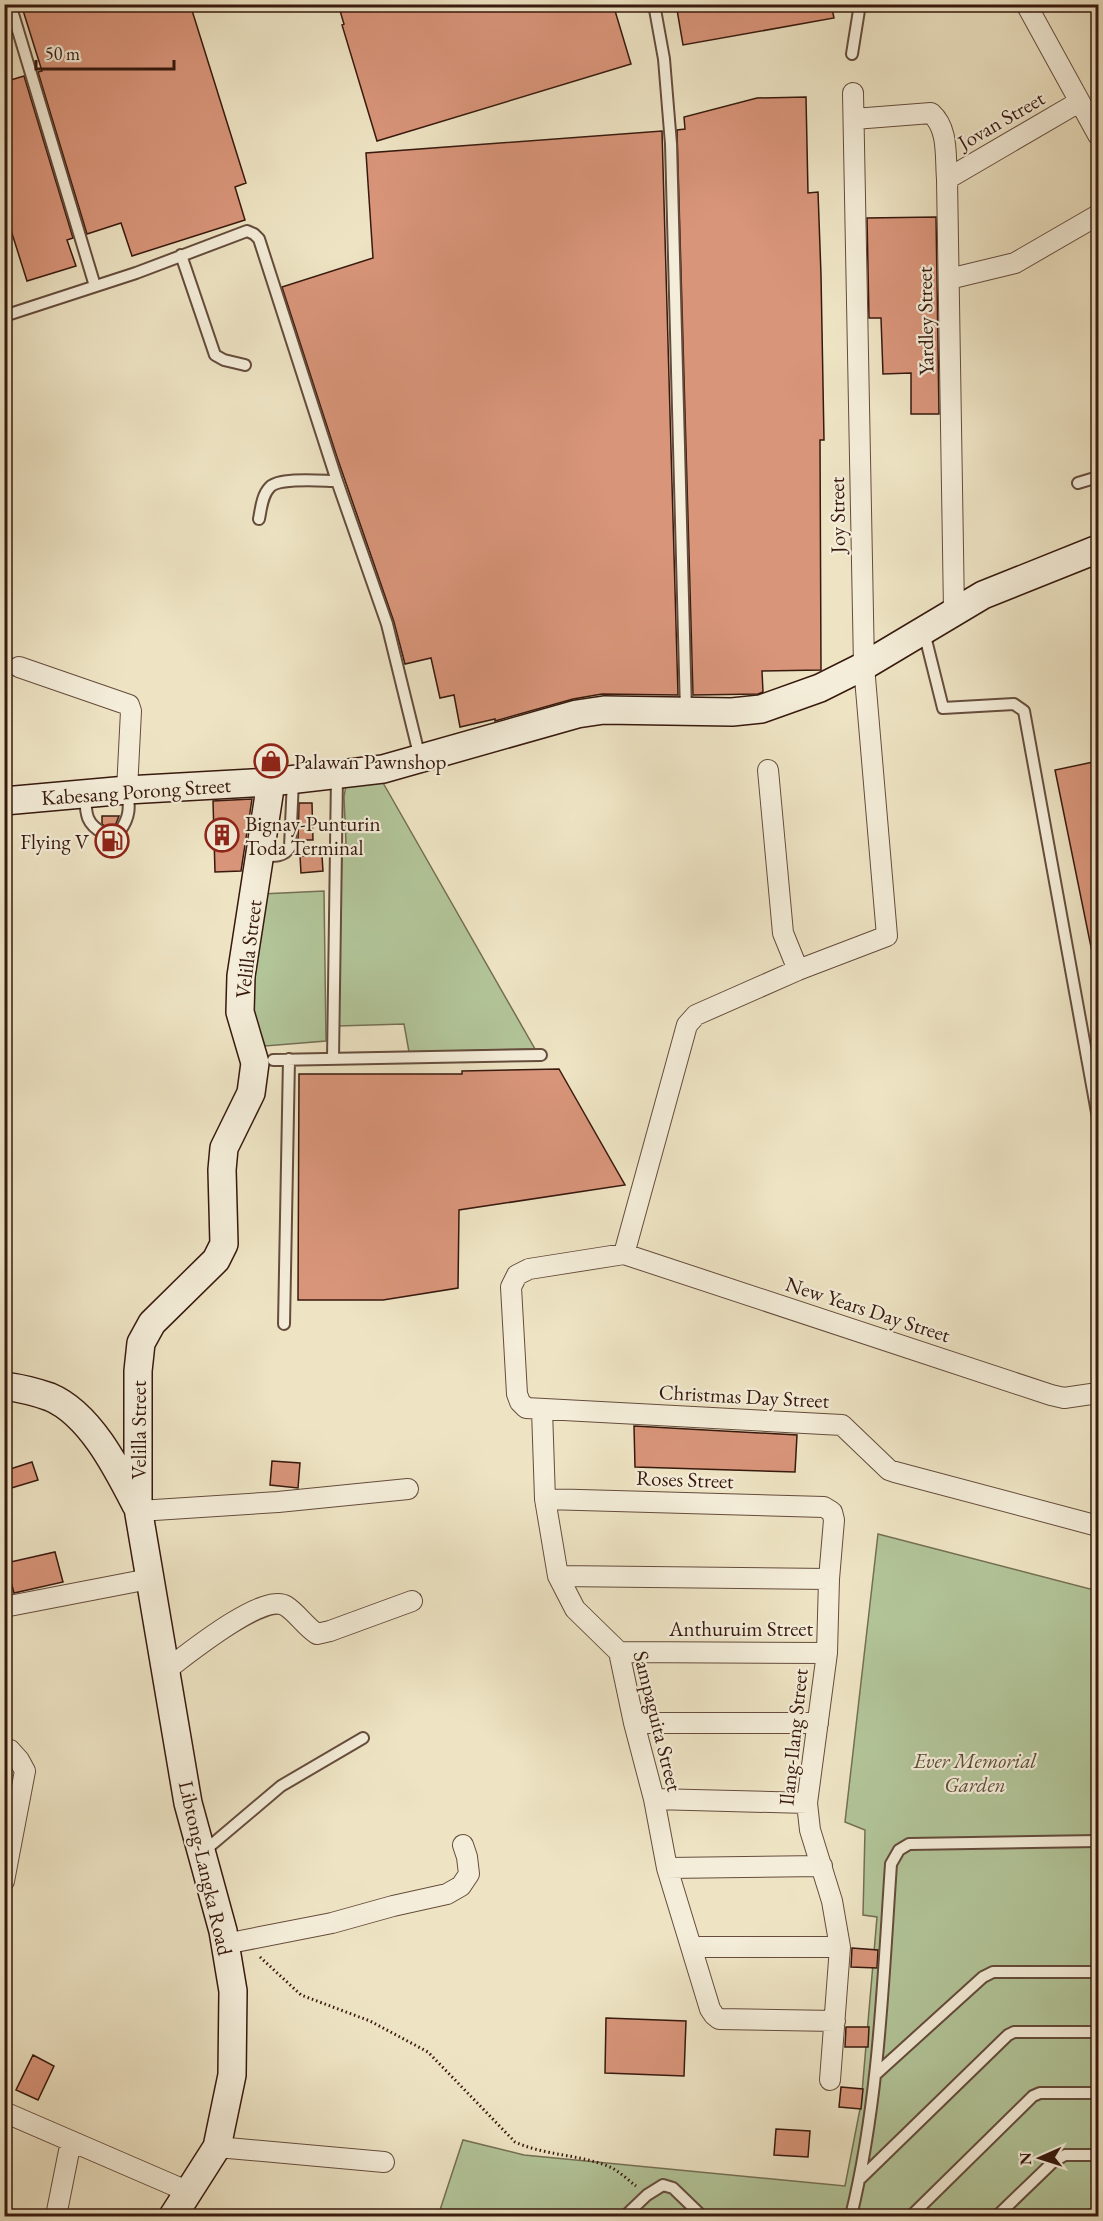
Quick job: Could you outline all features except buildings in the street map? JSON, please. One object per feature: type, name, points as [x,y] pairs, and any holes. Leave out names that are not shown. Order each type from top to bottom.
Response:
[{"type":"main road","name":"Kabesang Porong Street","points":[[4,801],[127,790],[281,792],[337,776],[383,769],[421,759],[577,714],[604,710],[732,712],[761,709],[820,688],[864,666],[983,594],[1098,549]]},
{"type":"main road","name":"Velilla Street","points":[[139,1510],[138,1371],[141,1343],[152,1323],[216,1260],[224,1244],[222,1170],[224,1148],[251,1093],[255,1063],[240,1012],[241,976],[260,856],[281,792]]},
{"type":"main road","points":[[4,1386],[50,1398],[73,1412],[110,1455],[139,1510]]},
{"type":"main road","name":"Libtong-Langka Road","points":[[139,1510],[188,1803],[225,1944],[233,1991],[232,2075],[217,2147],[173,2217]]},
{"type":"street","points":[[1026,4],[1098,135]]},
{"type":"street","name":"Joy Street","points":[[798,970],[887,936],[864,666],[853,93]]},
{"type":"street","name":"Jovan Street","points":[[947,178],[1079,102]]},
{"type":"street","name":"Yardley Street","points":[[854,119],[931,113],[940,121],[944,133],[947,178],[954,611]]},
{"type":"street","points":[[949,279],[1015,263],[1098,215]]},
{"type":"street","points":[[20,667],[129,705],[131,711],[127,790]]},
{"type":"street","points":[[542,1410],[526,1408],[519,1402],[517,1394],[511,1287],[517,1275],[529,1269],[624,1254],[687,1025],[696,1015],[798,970],[783,933],[768,771]]},
{"type":"street","name":"New Years Day Street","points":[[624,1254],[1051,1395],[1064,1398],[1098,1393]]},
{"type":"street","name":"Sampaguita Street","points":[[542,1410],[545,1499],[558,1576],[575,1609],[619,1652],[668,1868],[710,2009],[719,2019],[835,2021]]},
{"type":"street","name":"Christmas Day Street","points":[[542,1410],[842,1425],[889,1470],[1098,1526]]},
{"type":"street","points":[[139,1510],[278,1502],[408,1490]]},
{"type":"street","name":"Roses Street","points":[[545,1499],[824,1507]]},
{"type":"street","name":"Ilang-Ilang Street","points":[[824,1507],[832,1512],[834,1520],[829,1579],[827,1653],[807,1803],[810,1830],[832,1901],[840,1947],[830,2080]]},
{"type":"street","points":[[558,1576],[829,1579]]},
{"type":"street","points":[[4,1607],[149,1579]]},
{"type":"street","points":[[165,1671],[201,1643],[260,1606],[285,1605],[317,1634],[412,1601]]},
{"type":"street","name":"Anthuruim Street","points":[[619,1652],[827,1653]]},
{"type":"street","points":[[634,1723],[818,1723]]},
{"type":"street","points":[[4,1750],[10,1750],[25,1771],[4,1881]]},
{"type":"street","points":[[654,1799],[807,1803]]},
{"type":"street","points":[[225,1944],[332,1923],[447,1894],[464,1883],[469,1874],[463,1845]]},
{"type":"street","points":[[668,1868],[822,1866]]},
{"type":"street","points":[[693,1947],[840,1947]]},
{"type":"street","points":[[4,2112],[189,2193]]},
{"type":"street","points":[[56,2217],[71,2141]]},
{"type":"street","points":[[217,2147],[384,2162]]},
{"type":"lane","points":[[10,4],[95,286]]},
{"type":"lane","points":[[654,4],[664,59],[671,144],[686,711]]},
{"type":"lane","points":[[852,54],[860,4]]},
{"type":"lane","points":[[4,316],[247,231],[259,239],[337,481],[387,624],[421,759]]},
{"type":"lane","points":[[181,255],[215,355],[224,360],[245,364]]},
{"type":"lane","points":[[1078,483],[1098,477]]},
{"type":"lane","points":[[259,519],[264,498],[270,486],[281,481],[337,481]]},
{"type":"lane","points":[[923,629],[943,708],[1014,704],[1024,711],[1098,1118]]},
{"type":"lane","points":[[333,1059],[337,776]]},
{"type":"lane","points":[[120,831],[128,820],[130,806],[127,790]]},
{"type":"lane","points":[[85,794],[87,817],[93,828],[103,833]]},
{"type":"lane","points":[[273,1060],[542,1055]]},
{"type":"lane","points":[[284,1324],[289,1059]]},
{"type":"lane","points":[[201,1854],[281,1786],[363,1738]]},
{"type":"lane","points":[[851,2217],[860,2178],[876,2074],[891,1864],[899,1850],[909,1844],[1098,1841]]},
{"type":"lane","points":[[876,2074],[983,1977],[993,1972],[1098,1972]]},
{"type":"lane","points":[[860,2178],[1008,2035],[1014,2032],[1098,2032]]},
{"type":"lane","points":[[911,2217],[1033,2096],[1040,2093],[1098,2093]]},
{"type":"lane","points":[[997,2217],[1053,2162],[1065,2155],[1098,2155]]},
{"type":"lane","points":[[625,2217],[647,2195],[663,2185],[669,2186],[702,2217]]},
{"type":"lane","points":[[1088,2217],[1098,2215]]},
{"type":"path","points":[[269,1966],[301,1995],[370,2021],[428,2052],[515,2142],[533,2151],[585,2159],[612,2168],[647,2195]]},
{"type":"green space","points":[[382,781],[535,1049],[409,1052],[404,1024],[338,1026],[342,845],[346,844],[344,797],[346,785]]},
{"type":"green space","points":[[324,891],[326,1041],[265,1046],[253,1011],[253,983],[261,894]]},
{"type":"green space","name":"Ever Memorial Garden","points":[[878,1534],[1098,1591],[1098,2216],[438,2216],[463,2140],[524,2155],[845,2186],[861,2104],[877,1917],[863,1915],[865,1830],[845,1822]]},
{"type":"place","name":"Palawan Pawnshop","points":[[271,761]]},
{"type":"place","name":"Bignay-Punturin Toda Terminal","points":[[222,835]]},
{"type":"place","name":"Flying V","points":[[112,841]]}]
